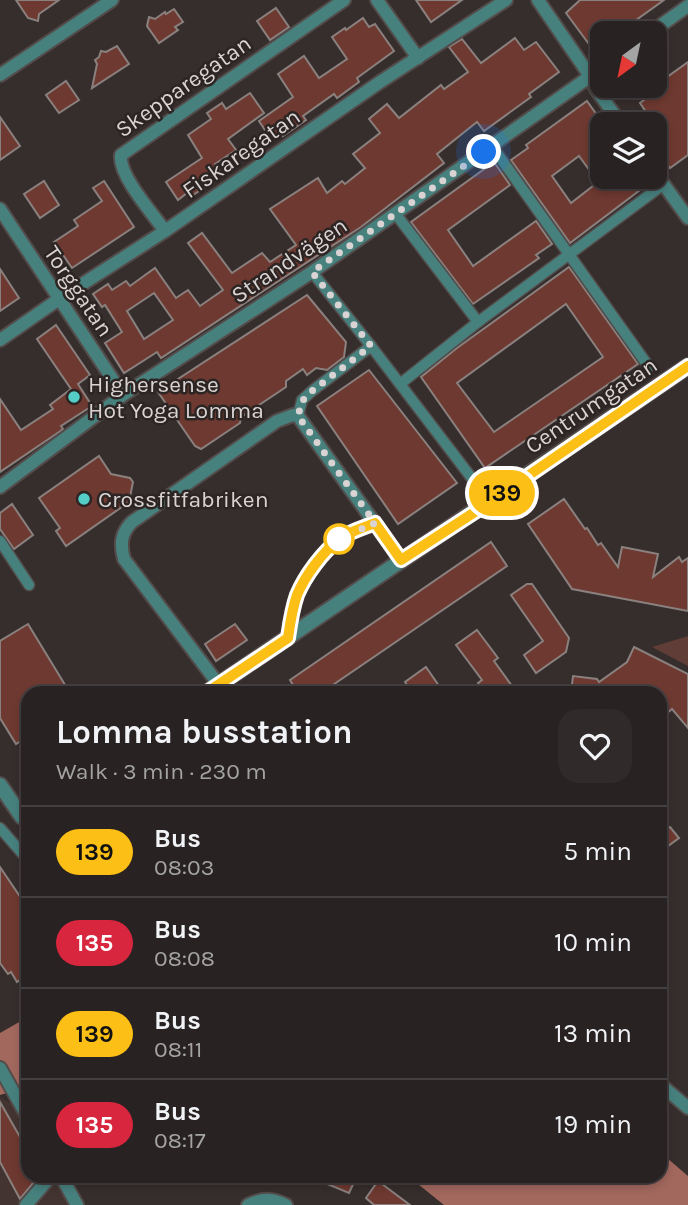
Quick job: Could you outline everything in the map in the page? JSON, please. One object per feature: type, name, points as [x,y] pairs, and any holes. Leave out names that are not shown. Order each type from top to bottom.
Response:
[{"type":"street","points":[[0,75],[112,0]]},
{"type":"street","name":"Skepparegatan","points":[[165,232],[128,180],[120,163],[121,155],[344,0]]},
{"type":"street","points":[[377,0],[418,58]]},
{"type":"street","name":"Fiskaregatan","points":[[0,340],[165,232],[506,0]]},
{"type":"street","points":[[538,0],[590,76]]},
{"type":"street","points":[[667,21],[688,6]]},
{"type":"street","name":"Strandvägen","points":[[0,487],[124,395],[312,272],[590,76]]},
{"type":"street","points":[[492,146],[649,367]]},
{"type":"street","points":[[667,188],[688,219]]},
{"type":"street","points":[[400,384],[478,322],[657,189]]},
{"type":"street","name":"Torggatan","points":[[1,212],[124,395]]},
{"type":"street","points":[[395,213],[478,322]]},
{"type":"street","points":[[312,272],[477,485]]},
{"type":"street","points":[[298,416],[302,401],[312,391],[371,346]]},
{"type":"street","name":"Centrumgatan","points":[[216,686],[688,366]]},
{"type":"street","points":[[210,686],[124,559],[122,537],[132,522],[277,421],[293,415],[298,416],[401,560]]},
{"type":"street","points":[[0,541],[29,585]]},
{"type":"street","points":[[0,785],[21,812]]},
{"type":"street","points":[[0,828],[21,852]]},
{"type":"street","points":[[0,1068],[21,1106]]},
{"type":"street","points":[[667,1090],[688,1108]]},
{"type":"street","points":[[26,1205],[45,1183]]},
{"type":"street","points":[[65,1183],[77,1205]]},
{"type":"street","points":[[248,1205],[271,1199],[286,1205]]},
{"type":"shaded area","points":[[688,636],[688,666],[652,647]]},
{"type":"shaded area","points":[[21,1021],[21,1089],[0,1095],[0,1033]]},
{"type":"shaded area","points":[[0,1097],[21,1110],[21,1183],[65,1183],[77,1205],[0,1205]]},
{"type":"shaded area","points":[[667,1158],[688,1176],[688,1205],[444,1205],[417,1183],[667,1183]]},
{"type":"building","points":[[16,0],[59,0],[39,14],[38,21],[28,18]]},
{"type":"building","points":[[416,0],[462,0],[431,22]]},
{"type":"building","points":[[580,0],[664,0],[635,21],[590,21],[590,46],[566,13]]},
{"type":"building","points":[[276,8],[289,27],[270,40],[257,21]]},
{"type":"building","points":[[174,9],[183,22],[175,27],[178,30],[159,43],[147,26],[149,17],[155,19]]},
{"type":"building","points":[[363,18],[369,27],[375,24],[394,51],[357,78],[359,82],[337,98],[334,94],[303,116],[306,120],[283,136],[281,132],[271,139],[259,121],[293,97],[278,74],[304,56],[319,78],[347,59],[332,37]]},
{"type":"building","points":[[515,38],[524,50],[536,42],[559,72],[529,94],[531,97],[484,131],[477,122],[437,154],[444,163],[361,227],[161,358],[157,352],[124,373],[105,343],[122,332],[105,305],[102,307],[93,294],[108,284],[112,290],[126,281],[130,286],[155,268],[176,298],[188,290],[200,306],[223,290],[188,243],[202,233],[232,273],[262,253],[270,262],[296,245],[270,209],[318,178],[327,193],[342,181],[345,184],[365,168],[353,154],[380,133],[369,119],[387,104],[399,118],[441,85],[444,89],[468,72],[449,47],[462,39],[481,63]],"holes":[[[154,293],[173,320],[144,339],[127,311]]]},
{"type":"building","points":[[117,46],[129,64],[92,88],[97,64],[95,60],[101,51],[106,52]]},
{"type":"building","points":[[688,62],[688,155],[670,168],[667,164],[667,112],[646,112],[640,103],[647,98],[667,98],[667,77]]},
{"type":"building","points":[[66,81],[79,100],[59,113],[46,95]]},
{"type":"building","points":[[250,93],[264,113],[228,139],[236,150],[215,164],[220,172],[211,178],[213,182],[190,197],[187,193],[178,200],[166,182],[202,158],[188,135],[211,119],[207,113],[222,103],[226,109]]},
{"type":"building","points":[[587,101],[595,112],[590,112],[590,171],[579,156],[552,176],[571,203],[590,188],[641,189],[570,243],[511,160],[528,148],[526,145]]},
{"type":"building","points":[[0,117],[20,146],[0,160]]},
{"type":"building","points":[[494,162],[510,185],[448,230],[473,266],[536,221],[552,244],[536,255],[539,258],[473,304],[411,222]]},
{"type":"building","points":[[44,181],[59,205],[40,218],[24,194]]},
{"type":"building","points":[[104,181],[134,227],[72,268],[54,242],[78,226],[74,220],[102,201],[93,188]]},
{"type":"building","points":[[569,267],[638,364],[485,468],[421,377]],"holes":[[[566,304],[603,357],[494,432],[457,383]]]},
{"type":"building","points":[[0,269],[19,298],[0,311]]},
{"type":"building","points":[[307,295],[346,342],[344,357],[327,370],[316,368],[307,375],[303,369],[286,381],[286,387],[241,417],[240,423],[201,449],[195,446],[158,392]]},
{"type":"building","points":[[56,325],[90,375],[78,384],[92,406],[0,472],[0,399],[21,430],[53,409],[50,405],[71,389],[37,339]]},
{"type":"building","points":[[369,370],[457,483],[398,524],[317,406]]},
{"type":"building","name":"Crossfitfabriken","points":[[99,456],[111,474],[130,478],[133,482],[129,502],[66,546],[56,531],[60,528],[39,498]]},
{"type":"building","points":[[564,499],[585,529],[587,528],[598,545],[601,543],[618,567],[622,547],[658,554],[653,577],[679,557],[682,562],[688,558],[688,611],[572,589],[528,524]]},
{"type":"building","points":[[12,504],[33,535],[14,549],[0,529],[0,513]]},
{"type":"building","points":[[491,542],[507,566],[331,686],[291,686],[290,680]]},
{"type":"building","points":[[527,584],[532,584],[569,638],[566,652],[536,673],[524,655],[543,641],[511,595]]},
{"type":"building","points":[[28,624],[66,686],[21,686],[21,741],[16,744],[0,718],[0,641]]},
{"type":"building","points":[[235,624],[247,640],[216,661],[205,644]]},
{"type":"building","points":[[477,630],[498,658],[494,661],[512,686],[480,686],[478,683],[482,680],[456,645]]},
{"type":"building","points":[[634,647],[688,674],[688,728],[672,709],[667,713],[667,686],[572,686],[573,676],[597,679],[599,682],[627,662]]},
{"type":"building","points":[[426,667],[439,686],[408,686],[405,682]]},
{"type":"building","points":[[670,827],[679,838],[667,847],[667,829]]},
{"type":"building","points":[[0,867],[19,895],[21,894],[21,979],[17,982],[11,972],[8,974],[0,963]]},
{"type":"building","points":[[0,1102],[21,1139],[21,1183],[33,1183],[20,1199],[0,1162]]},
{"type":"building","points":[[325,1183],[354,1183],[349,1193]]},
{"type":"building","points":[[377,1183],[381,1183],[410,1205],[374,1205],[366,1198]]},
{"type":"bus line","name":"139","points":[[216,686],[288,638],[298,593],[314,566],[339,539],[375,523],[401,560],[688,366]]},
{"type":"place","name":"Highersense Hot Yoga Lomma","points":[[74,397]]},
{"type":"place","name":"Crossfitfabriken","points":[[84,499]]},
{"type":"route","points":[[339,539],[375,523],[298,416],[302,401],[312,391],[371,346],[312,272],[484,152]]}]
